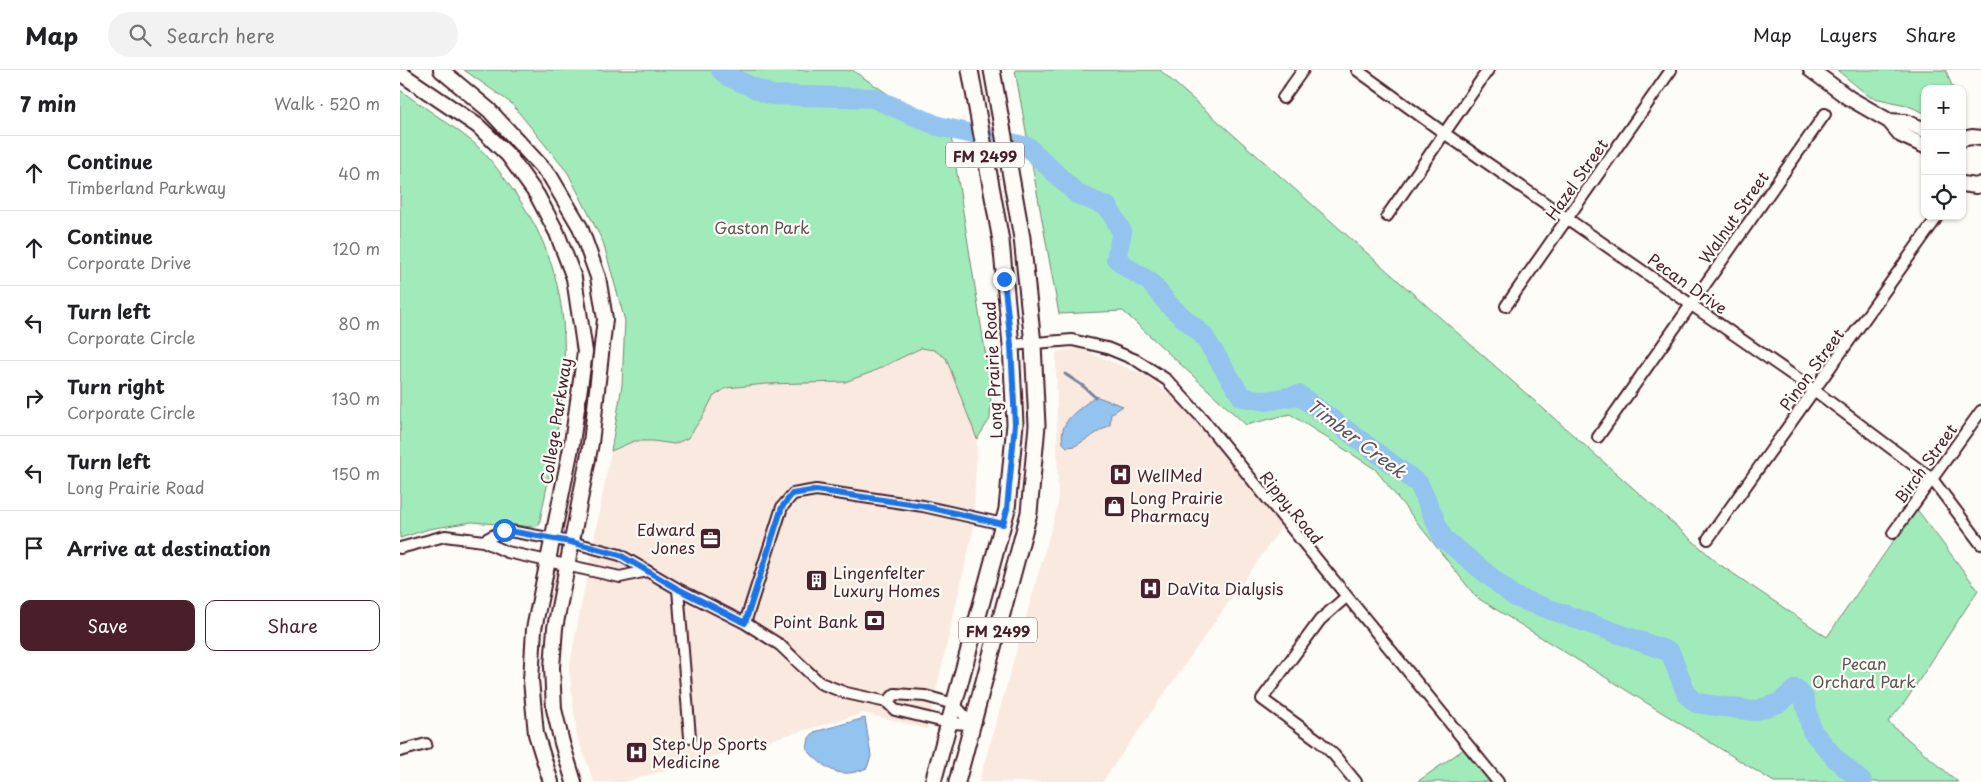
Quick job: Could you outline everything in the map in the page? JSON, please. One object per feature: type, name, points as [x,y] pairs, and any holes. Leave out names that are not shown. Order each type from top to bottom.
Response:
[{"type":"main road","points":[[441,70],[490,110],[550,176],[580,227],[598,277],[605,319],[602,351],[591,443],[555,628],[552,667],[554,709],[574,782]]},
{"type":"main road","name":"Long Prairie Road","points":[[933,782],[1007,509],[1015,424],[1011,345],[1001,241],[970,70]]},
{"type":"main road","name":"FM 2499","points":[[957,782],[1029,513],[1037,425],[1033,344],[1022,238],[992,70]]},
{"type":"main road","points":[[1811,70],[1849,98],[1889,121],[1901,135],[1921,144]]},
{"type":"main road","name":"College Parkway","points":[[400,74],[478,126],[508,155],[537,194],[557,233],[572,271],[585,352],[572,444],[534,630],[531,680],[536,734],[551,782]]},
{"type":"main road","points":[[478,126],[490,110]]},
{"type":"main road","points":[[1889,121],[1906,122],[1921,128]]},
{"type":"main road","points":[[1966,139],[1980,137]]},
{"type":"main road","points":[[1966,185],[1976,186],[1981,184]]},
{"type":"main road","points":[[585,352],[602,351]]},
{"type":"street","points":[[1283,98],[1303,70]]},
{"type":"street","name":"Pecan Drive","points":[[1357,70],[1444,133],[1814,390],[1932,479],[1981,544]]},
{"type":"street","points":[[1387,216],[1488,70]]},
{"type":"street","name":"Hazel Street","points":[[1506,306],[1671,70]]},
{"type":"street","name":"Walnut Street","points":[[1598,437],[1825,114]]},
{"type":"street","name":"Pinon Street","points":[[1708,539],[1935,220]]},
{"type":"street","name":"Rippy Road","points":[[1011,345],[1033,344],[1053,340],[1072,340],[1107,348],[1136,360],[1167,380],[1201,418],[1498,782]]},
{"type":"street","name":"Birch Street","points":[[1893,533],[1981,411]]},
{"type":"street","points":[[745,623],[782,507],[792,494],[816,490],[923,506],[1003,524]]},
{"type":"street","points":[[483,541],[504,530],[571,542],[620,555],[678,589],[745,623],[780,645],[820,683],[846,693],[887,702],[895,710],[949,723],[972,724]]},
{"type":"street","points":[[400,548],[445,536],[483,541],[508,552],[620,577],[647,571]]},
{"type":"street","points":[[678,589],[690,737]]},
{"type":"street","points":[[1346,597],[1320,620],[1262,698],[1318,740],[1334,755],[1356,782]]},
{"type":"street","points":[[887,702],[895,694],[925,696],[954,704],[972,724]]},
{"type":"street","points":[[400,751],[426,744]]},
{"type":"shaded area","points":[[921,348],[934,350],[946,358],[977,439],[973,531],[927,729],[864,713],[624,782],[594,782],[577,736],[569,669],[611,451],[634,441],[674,444],[703,416],[713,397],[726,388],[766,384],[845,382],[872,372]]},
{"type":"shaded area","points":[[1077,348],[1145,375],[1176,399],[1254,490],[1281,528],[1102,782],[979,782],[1058,505],[1056,352]]},
{"type":"green space","name":"Gaston Park","points":[[464,70],[852,70],[951,136],[991,388],[990,419],[977,439],[946,358],[934,350],[921,348],[872,372],[845,382],[766,384],[726,388],[713,397],[688,438],[674,444],[634,441],[611,451],[622,385],[625,321],[603,242],[568,173],[511,103]]},
{"type":"green space","name":"Pecan Orchard Park","points":[[1015,70],[1160,70],[1719,564],[1827,637],[1916,508],[1978,590],[1905,702],[1888,722],[1958,782],[1774,782],[1476,597],[1375,469],[1290,414],[1246,425],[1123,311],[1059,314]]},
{"type":"green space","points":[[1837,70],[1946,70],[1952,85],[1921,85],[1921,111],[1906,105],[1870,97]]},
{"type":"green space","points":[[400,90],[474,143],[492,162],[517,196],[540,236],[555,275],[562,316],[564,356],[562,398],[539,525],[534,527],[472,522],[429,529],[400,538]]},
{"type":"green space","points":[[1464,749],[1492,782],[1417,782]]},
{"type":"water","points":[[1095,396],[1123,406],[1111,414],[1110,425],[1075,446],[1067,447],[1063,443],[1062,435],[1067,422],[1071,416]]},
{"type":"water","points":[[865,718],[871,756],[867,768],[849,773],[834,771],[827,768],[807,750],[809,738],[814,732]]},
{"type":"waterway","name":"Timber Creek","points":[[721,70],[727,76],[771,95],[873,98],[938,126],[1028,147],[1077,194],[1108,207],[1122,232],[1116,258],[1150,282],[1170,306],[1203,335],[1242,397],[1266,401],[1299,395],[1419,484],[1443,538],[1515,597],[1670,652],[1687,695],[1696,703],[1754,711],[1779,703],[1796,689],[1804,698],[1812,731],[1835,758],[1862,782]]},
{"type":"waterway","points":[[1065,374],[1095,397]]},
{"type":"place","name":"WellMed","points":[[1121,475]]},
{"type":"place","name":"Long Prairie Pharmacy","points":[[1114,506]]},
{"type":"place","name":"Edward Jones","points":[[711,538]]},
{"type":"place","name":"Lingenfelter Luxury Homes","points":[[817,581]]},
{"type":"place","name":"DaVita Dialysis","points":[[1151,588]]},
{"type":"place","name":"Point Bank","points":[[874,621]]},
{"type":"place","name":"Step Up Sports Medicine","points":[[636,752]]},
{"type":"route","points":[[504,530],[571,542],[620,555],[678,589],[745,623],[782,507],[792,494],[816,490],[923,506],[1003,524],[1007,509],[1015,424],[1011,345],[1004,279]]}]
